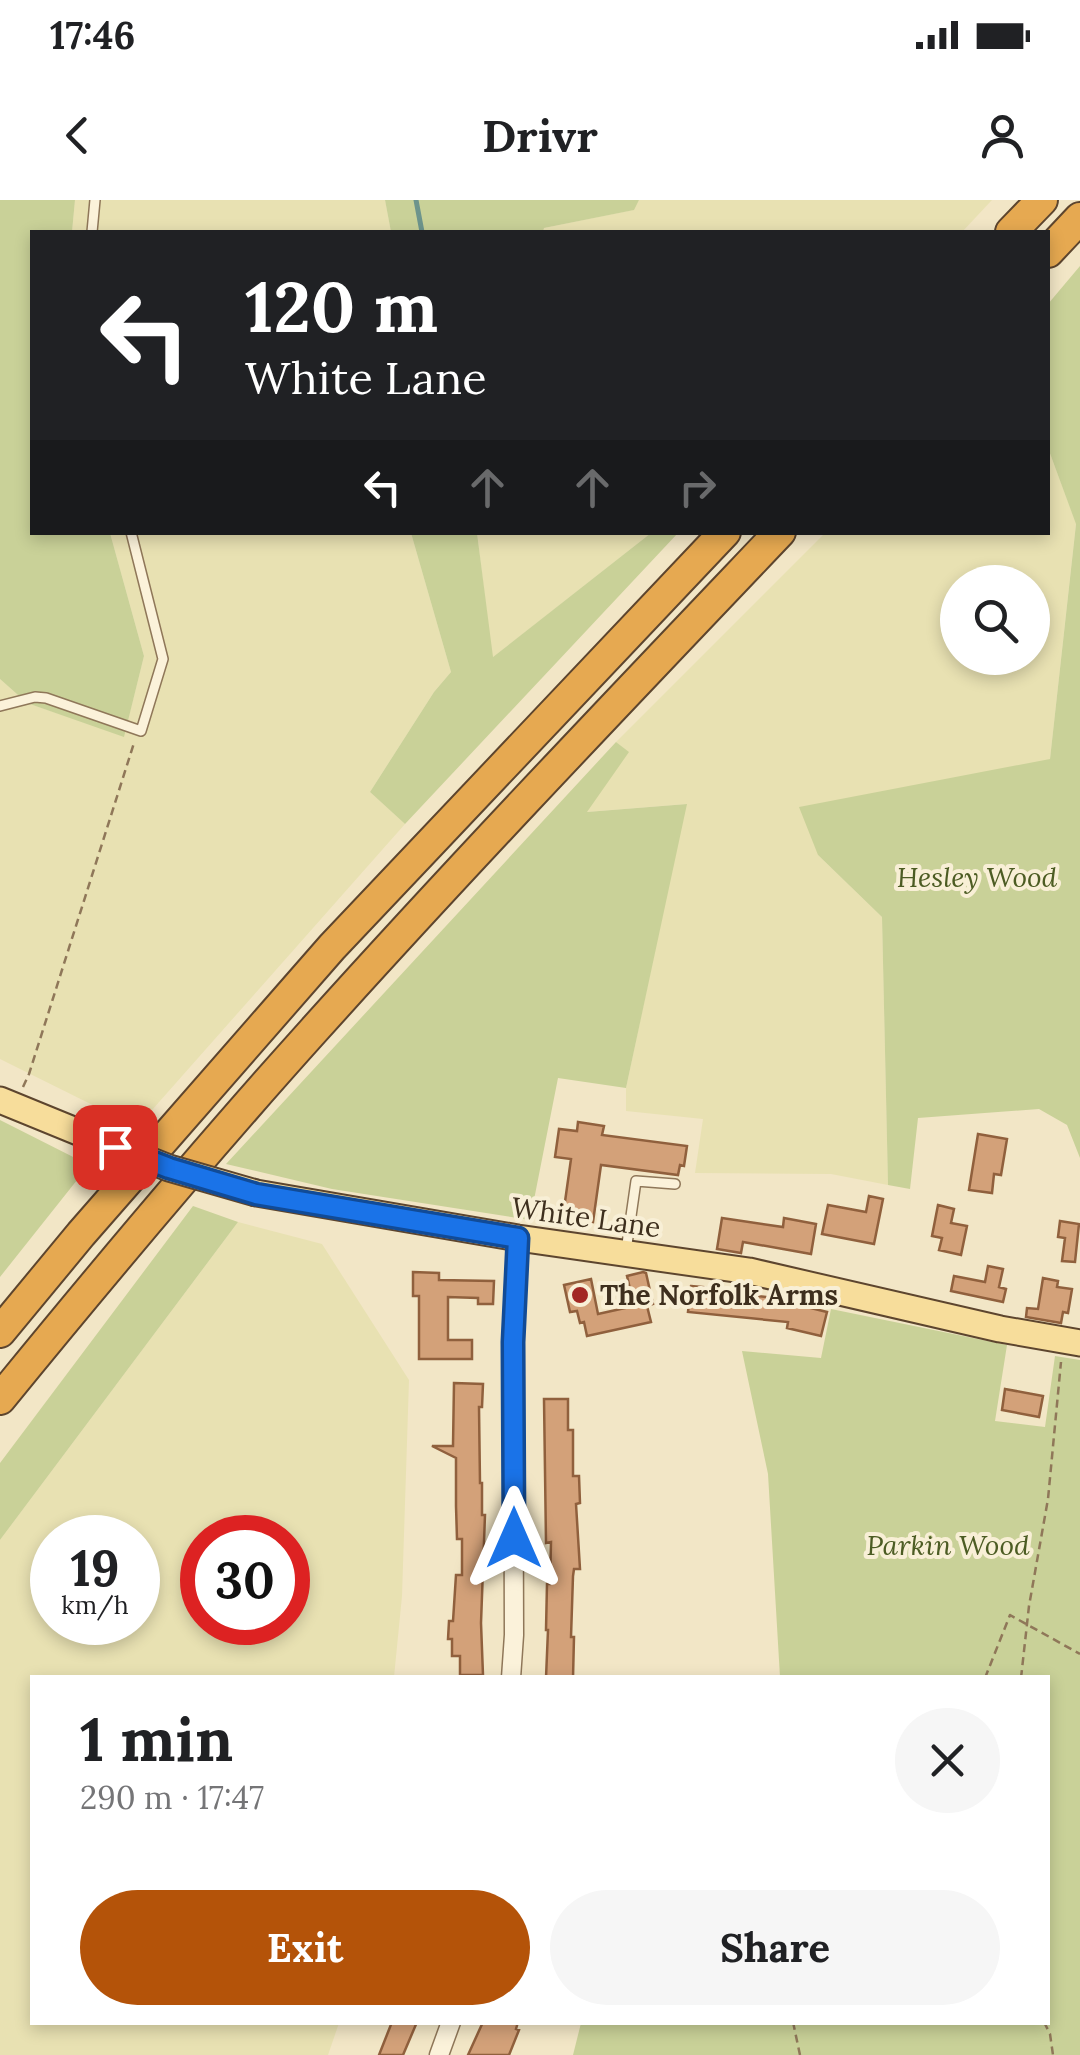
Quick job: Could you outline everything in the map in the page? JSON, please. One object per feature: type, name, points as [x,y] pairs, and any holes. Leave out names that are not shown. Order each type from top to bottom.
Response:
[{"type":"highway","points":[[1013,230],[1042,200]]},
{"type":"highway","points":[[1050,250],[1080,218]]},
{"type":"highway","points":[[0,1332],[332,947],[722,535]]},
{"type":"highway","points":[[0,1403],[108,1266],[312,1032],[522,803],[777,535]]},
{"type":"main road","name":"White Lane","points":[[7,1103],[169,1168],[256,1194],[518,1238],[749,1271],[1072,1342]]},
{"type":"street","points":[[511,1675],[513,1342],[518,1238]]},
{"type":"street","points":[[438,2055],[451,2025]]},
{"type":"lane","points":[[92,230],[95,200]]},
{"type":"lane","points":[[0,706],[46,698],[141,732],[163,659],[131,535]]},
{"type":"lane","points":[[626,1254],[636,1181],[676,1184]]},
{"type":"path","points":[[7,1103],[29,1074],[135,740],[141,732]]},
{"type":"path","points":[[1021,1675],[1072,1342]]},
{"type":"path","points":[[985,1675],[1010,1616],[1080,1654]]},
{"type":"path","points":[[794,2025],[800,2055]]},
{"type":"path","points":[[1046,2025],[1052,2055]]},
{"type":"shaded area","points":[[75,200],[385,200],[391,230],[72,230]]},
{"type":"shaded area","points":[[639,200],[992,200],[964,230],[544,230],[633,210]]},
{"type":"shaded area","points":[[1050,453],[1076,523],[1050,759],[818,855],[882,917],[888,1185],[831,1174],[695,1173],[703,1119],[626,1111],[626,1088],[686,804],[586,812],[628,752],[616,742],[823,535],[1050,535]]},
{"type":"shaded area","points":[[111,535],[412,535],[451,672],[370,792],[405,824],[137,1127],[0,1059],[0,679],[27,703],[124,736],[144,656]]},
{"type":"shaded area","points":[[477,535],[648,535],[492,658]]},
{"type":"shaded area","points":[[238,1222],[322,1244],[409,1380],[402,1596],[394,1675],[30,1675],[30,2025],[338,2025],[328,2055],[0,2055],[0,1540]]},
{"type":"green space","points":[[0,200],[75,200],[72,230],[30,230],[30,535],[111,535],[144,656],[124,737],[27,703],[0,679]]},
{"type":"green space","points":[[385,200],[639,200],[634,210],[544,230],[391,230]]},
{"type":"green space","name":"Hesley Wood","points":[[1080,266],[1080,1158],[1067,1125],[1039,1109],[918,1118],[910,1189],[888,1185],[882,917],[818,855],[799,807],[1050,759],[1076,524],[1050,453],[1050,302]]},
{"type":"green space","points":[[412,535],[477,535],[493,657],[648,535],[676,535],[405,824],[370,792],[451,672]]},
{"type":"green space","points":[[616,742],[629,752],[587,812],[687,804],[626,1088],[558,1078],[530,1220],[332,1189],[226,1164]]},
{"type":"green space","points":[[0,1120],[89,1165],[0,1277]]},
{"type":"green space","points":[[193,1206],[238,1222],[0,1540],[0,1463]]},
{"type":"green space","name":"Parkin Wood","points":[[831,1309],[1007,1345],[995,1421],[1045,1427],[1055,1356],[1080,1360],[1080,2055],[573,2055],[580,2025],[1050,2025],[1050,1675],[780,1675],[768,1474],[742,1351],[821,1358]]},
{"type":"building","points":[[578,1122],[604,1126],[602,1135],[687,1146],[684,1166],[680,1165],[678,1175],[601,1165],[593,1222],[562,1223],[571,1159],[555,1157],[559,1129],[577,1131]]},
{"type":"building","points":[[978,1134],[1007,1139],[1001,1175],[994,1174],[992,1193],[969,1190]]},
{"type":"building","points":[[869,1196],[883,1199],[874,1244],[822,1234],[828,1205],[866,1212]]},
{"type":"building","points":[[938,1205],[954,1209],[951,1223],[967,1226],[961,1255],[939,1250],[942,1238],[932,1236]]},
{"type":"building","points":[[722,1218],[783,1227],[784,1218],[816,1224],[811,1254],[743,1242],[741,1253],[717,1249]]},
{"type":"building","points":[[1060,1221],[1079,1224],[1075,1262],[1062,1261],[1065,1238],[1058,1237]]},
{"type":"building","points":[[988,1266],[1003,1269],[999,1287],[1006,1289],[1003,1302],[951,1291],[954,1276],[985,1282]]},
{"type":"building","points":[[413,1272],[439,1273],[439,1280],[494,1281],[493,1304],[478,1304],[478,1298],[448,1297],[448,1340],[472,1340],[472,1359],[419,1359],[419,1296],[413,1296]]},
{"type":"building","name":"The Norfolk Arms","points":[[643,1272],[653,1304],[647,1306],[651,1322],[587,1336],[577,1311],[570,1312],[564,1285],[591,1279],[598,1314],[634,1306],[627,1276]]},
{"type":"building","points":[[1043,1278],[1058,1281],[1057,1287],[1072,1289],[1068,1313],[1063,1312],[1061,1323],[1026,1317],[1027,1308],[1038,1309]]},
{"type":"building","points":[[691,1286],[766,1297],[827,1312],[821,1336],[787,1328],[788,1322],[688,1312]]},
{"type":"building","points":[[454,1383],[483,1384],[479,1407],[480,1483],[485,1515],[483,1675],[460,1675],[460,1656],[452,1656],[452,1639],[448,1639],[456,1575],[462,1575],[462,1539],[457,1539],[456,1458],[432,1446],[453,1446]]},
{"type":"building","points":[[1005,1389],[1043,1396],[1039,1417],[1002,1410]]},
{"type":"building","points":[[544,1399],[568,1399],[573,1476],[579,1476],[580,1503],[576,1504],[580,1569],[574,1569],[573,1576],[573,1675],[546,1675],[551,1542],[546,1543]]},
{"type":"building","points":[[391,2025],[416,2025],[403,2055],[379,2055]]},
{"type":"building","points":[[482,2025],[517,2025],[519,2030],[509,2055],[468,2055]]},
{"type":"waterway","points":[[416,200],[422,230]]},
{"type":"place","name":"The Norfolk Arms","points":[[580,1295]]},
{"type":"route","points":[[115,1147],[256,1194],[518,1238],[513,1342],[514,1538]]}]
